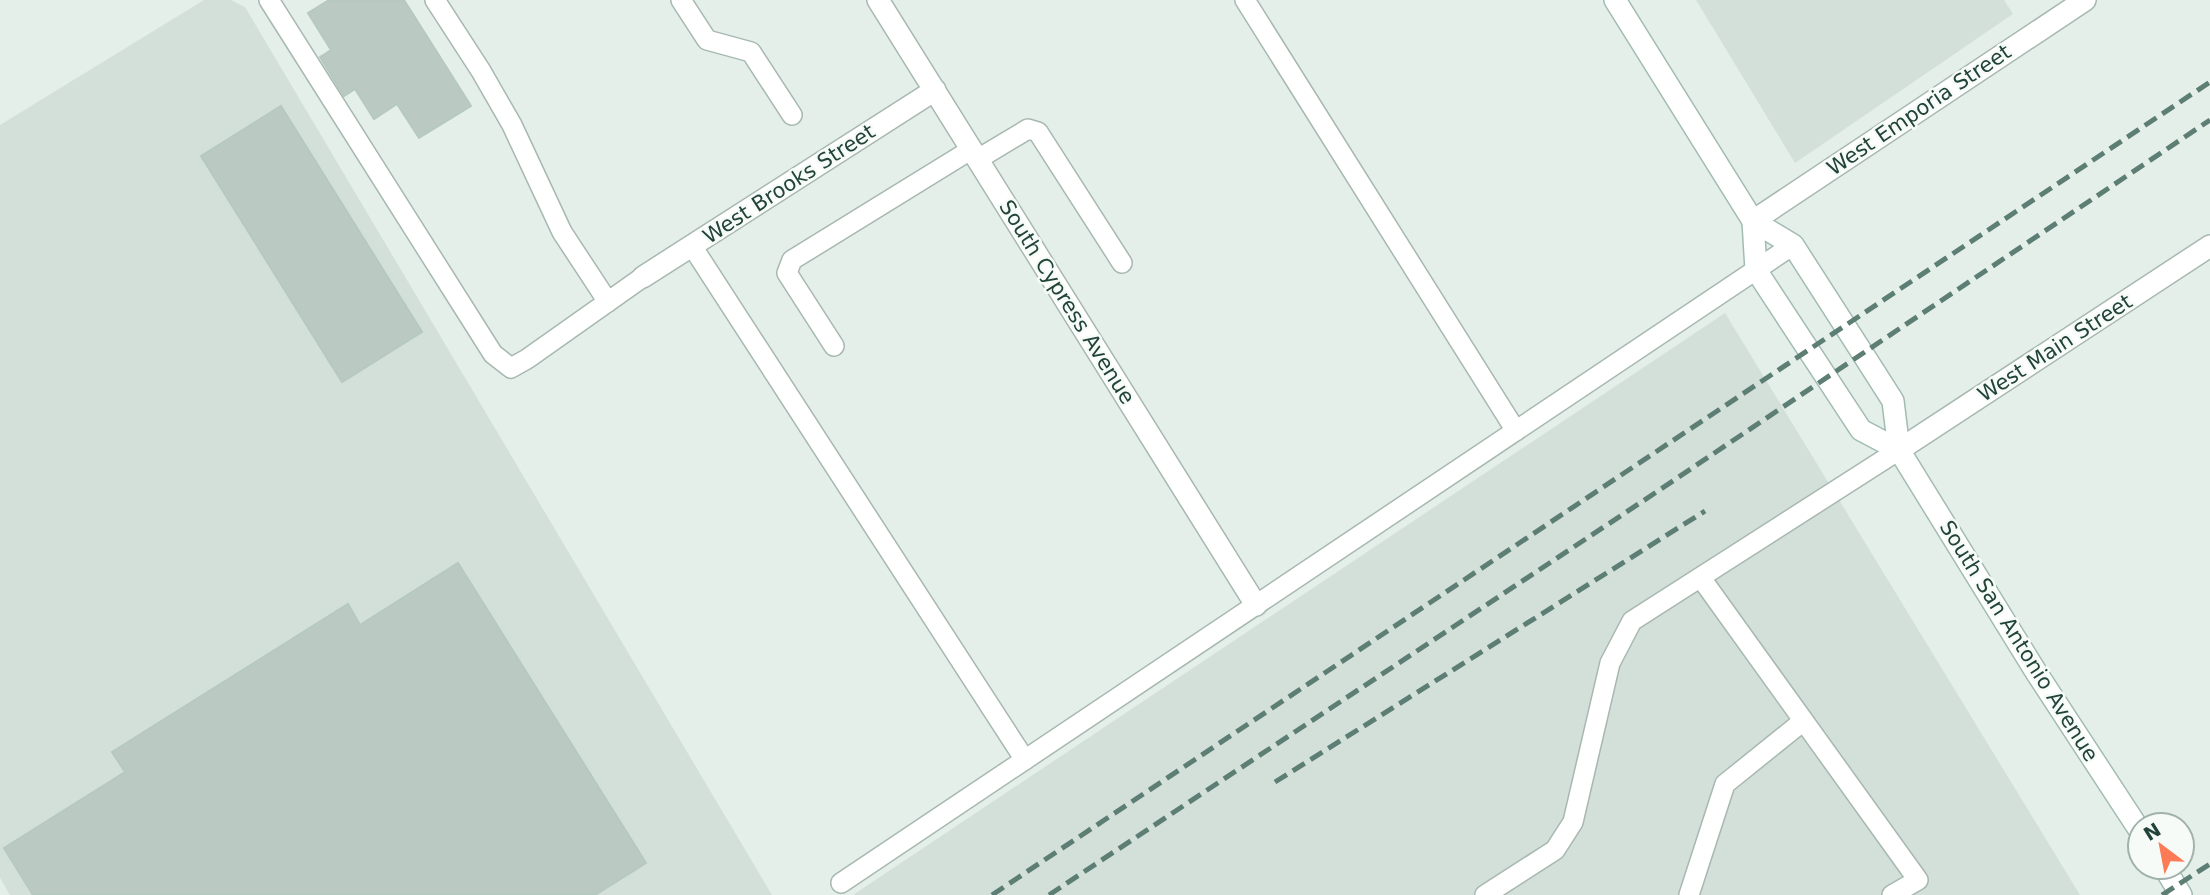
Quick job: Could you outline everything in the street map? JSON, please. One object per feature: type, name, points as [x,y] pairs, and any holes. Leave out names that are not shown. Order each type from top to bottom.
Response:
[{"type":"street","name":"South Cypress Avenue","points":[[878,0],[1256,605]]},
{"type":"street","name":"South San Antonio Avenue","points":[[1615,0],[1753,220],[1793,245],[1893,401],[1899,450],[2036,672],[2127,811]]},
{"type":"street","name":"West Emporia Street","points":[[1753,220],[2085,0]]},
{"type":"street","name":"West Brooks Street","points":[[643,277],[934,90]]},
{"type":"street","name":"South San Antonio Avenue","points":[[1753,220],[1756,270],[1861,430],[1899,450]]},
{"type":"street","name":"West Main Street","points":[[1899,450],[2210,246]]},
{"type":"lane","points":[[269,0],[493,354],[511,368],[643,277]]},
{"type":"lane","points":[[435,0],[512,125],[562,232],[608,302]]},
{"type":"lane","points":[[681,0],[707,40],[751,52],[792,115]]},
{"type":"lane","points":[[1245,0],[1516,431]]},
{"type":"lane","points":[[834,346],[787,273],[792,260],[975,154],[1028,129],[1038,132],[1122,263]]},
{"type":"lane","points":[[841,883],[1793,245]]},
{"type":"lane","points":[[692,246],[1025,760]]},
{"type":"lane","points":[[1485,895],[1555,849],[1573,822],[1610,663],[1632,621],[1899,450]]},
{"type":"lane","points":[[1701,578],[1918,880],[1892,895]]},
{"type":"lane","points":[[1689,895],[1725,784],[1802,722]]},
{"type":"shaded area","points":[[204,0],[231,0],[245,7],[772,895],[10,895],[0,878],[0,125]]},
{"type":"shaded area","points":[[1696,0],[2004,0],[2013,14],[1795,163]]},
{"type":"shaded area","points":[[1725,313],[2080,895],[853,895]]},
{"type":"building","points":[[329,0],[404,0],[471,106],[419,138],[397,104],[374,119],[355,89],[344,96],[320,57],[331,50],[308,13]]},
{"type":"building","points":[[281,106],[422,332],[342,382],[201,156]]},
{"type":"building","points":[[458,563],[646,863],[595,895],[33,895],[4,848],[125,772],[112,752],[348,604],[360,625]]},
{"type":"railway","points":[[992,895],[2210,82]]},
{"type":"railway","points":[[1049,895],[2210,120]]},
{"type":"railway","points":[[1275,782],[1705,511]]},
{"type":"railway","points":[[2162,895],[2210,864]]}]
